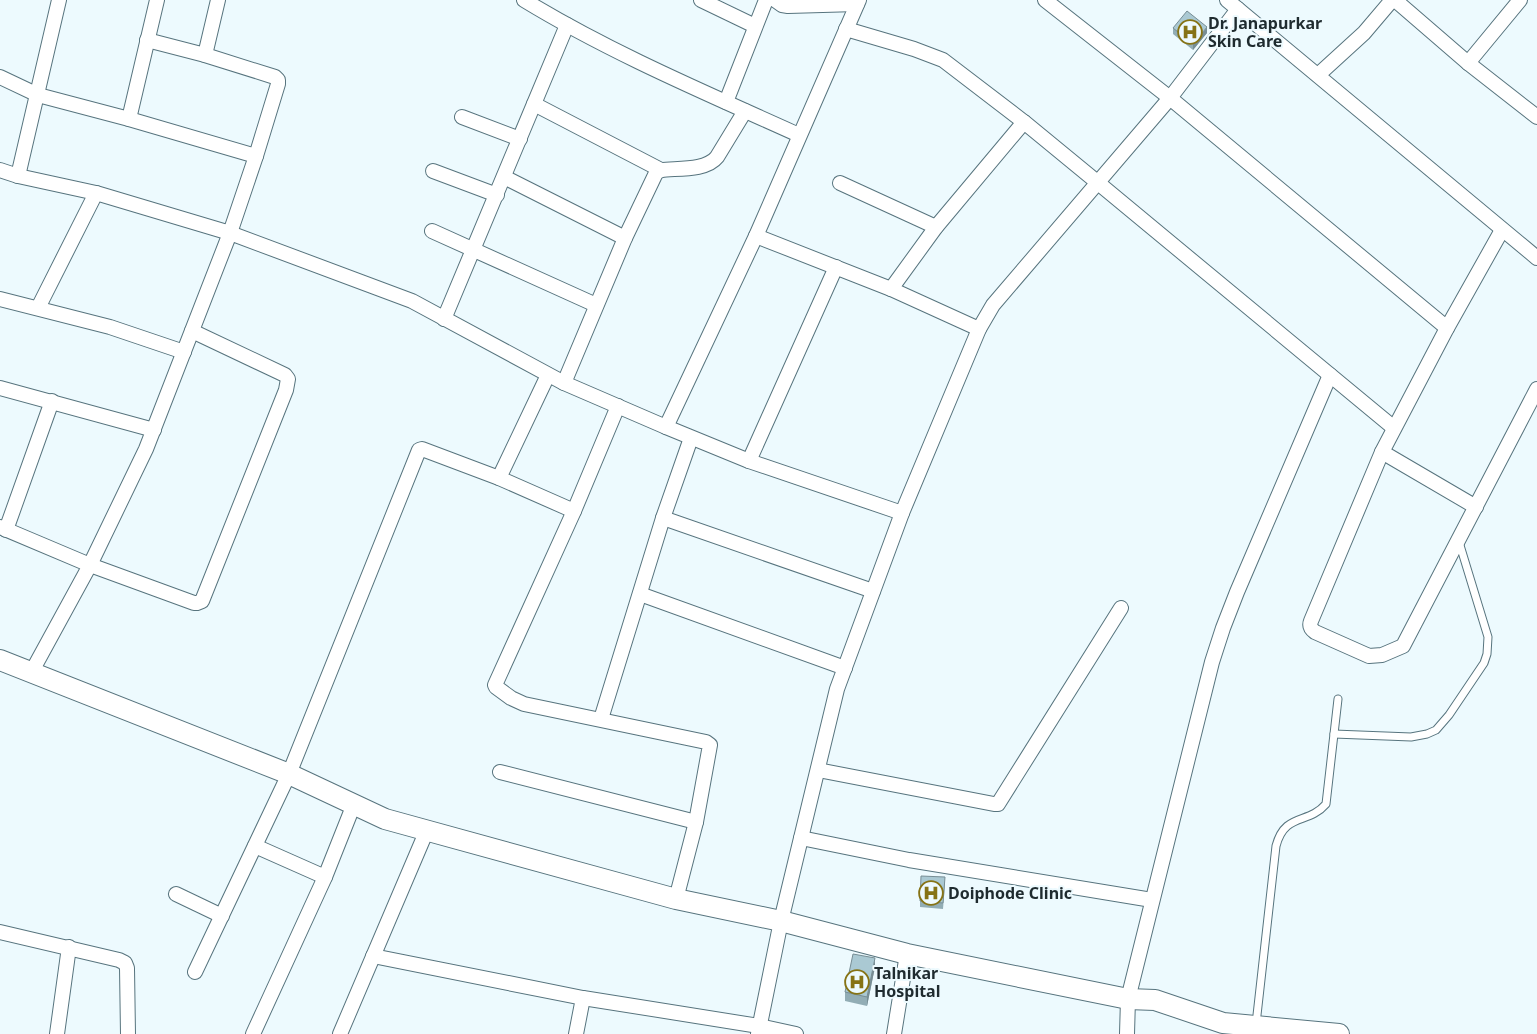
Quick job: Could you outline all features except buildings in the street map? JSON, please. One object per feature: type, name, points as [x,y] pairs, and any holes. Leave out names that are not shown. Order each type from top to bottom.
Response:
[{"type":"street","points":[[18,176],[59,0]]},
{"type":"street","points":[[129,119],[157,0]]},
{"type":"street","points":[[205,55],[218,0]]},
{"type":"street","points":[[524,0],[539,4],[567,26],[676,80],[799,136]]},
{"type":"street","points":[[701,0],[755,26]]},
{"type":"street","points":[[726,102],[766,0]]},
{"type":"street","points":[[666,427],[756,236],[858,2],[784,6],[775,0]]},
{"type":"street","points":[[1045,0],[1170,98],[1447,328]]},
{"type":"street","points":[[1227,0],[1537,258]]},
{"type":"street","points":[[1318,75],[1364,33],[1393,0],[1468,63],[1537,117]]},
{"type":"street","points":[[1468,63],[1520,0]]},
{"type":"street","points":[[758,1030],[781,921],[837,689],[902,513],[979,329],[993,305],[1170,98],[1238,9]]},
{"type":"street","points":[[444,320],[567,26]]},
{"type":"street","points":[[846,29],[943,60],[1024,122],[1394,428]]},
{"type":"street","points":[[31,673],[90,564],[146,450],[230,233],[278,84],[278,80],[275,77],[205,55],[147,40]]},
{"type":"street","points":[[0,77],[38,95],[256,156]]},
{"type":"street","points":[[534,104],[661,170]]},
{"type":"street","points":[[564,384],[625,238],[656,173],[661,170],[703,166],[711,163],[717,158],[745,110]]},
{"type":"street","points":[[462,117],[520,139]]},
{"type":"street","points":[[891,289],[936,227],[1024,122]]},
{"type":"street","points":[[0,170],[18,176],[96,193],[230,233],[412,301],[564,384],[749,461],[902,513]]},
{"type":"street","points":[[433,171],[496,195]]},
{"type":"street","points":[[504,176],[625,238]]},
{"type":"street","points":[[840,183],[936,227]]},
{"type":"street","points":[[38,308],[96,193]]},
{"type":"street","points":[[1502,230],[1447,328],[1382,452],[1311,621],[1310,627],[1312,630],[1369,656],[1382,655],[1403,646],[1537,389]]},
{"type":"street","points":[[432,232],[596,305]]},
{"type":"street","points":[[756,236],[891,289],[979,329]]},
{"type":"street","points":[[749,461],[836,267]]},
{"type":"street","points":[[0,298],[110,327],[184,352]]},
{"type":"street","points":[[52,401],[3,528],[90,564],[194,603],[200,603],[204,599],[288,381],[285,375],[192,331]]},
{"type":"street","points":[[499,478],[548,375]]},
{"type":"street","points":[[1126,1034],[1128,999],[1212,662],[1237,592],[1330,375]]},
{"type":"street","points":[[0,388],[154,430]]},
{"type":"street","points":[[618,406],[574,511],[495,684],[496,687],[511,698],[524,704],[706,742],[710,745],[696,822],[676,899]]},
{"type":"street","points":[[601,719],[663,518],[691,438]]},
{"type":"street","points":[[195,972],[289,774],[419,450],[422,449],[499,478],[574,511]]},
{"type":"street","points":[[1382,452],[1476,507]]},
{"type":"street","points":[[663,518],[873,591]]},
{"type":"street","points":[[640,594],[845,668]]},
{"type":"street","points":[[818,770],[996,804],[1121,608]]},
{"type":"street","points":[[0,660],[289,774],[385,819],[676,899],[781,921],[907,954],[1128,999],[1155,1000],[1224,1029],[1256,1026],[1339,1034]]},
{"type":"street","points":[[500,772],[696,822]]},
{"type":"street","points":[[253,1034],[325,877],[354,804]]},
{"type":"street","points":[[340,1034],[427,830]]},
{"type":"street","points":[[801,838],[909,860],[1152,900]]},
{"type":"street","points":[[255,846],[325,877]]},
{"type":"street","points":[[176,894],[222,916]]},
{"type":"street","points":[[0,932],[125,963],[127,968],[128,1034]]},
{"type":"street","points":[[57,1034],[69,948]]},
{"type":"street","points":[[894,1034],[907,954]]},
{"type":"street","points":[[373,956],[583,998],[758,1030],[796,1034]]},
{"type":"street","points":[[576,1034],[583,998]]},
{"type":"lane","points":[[1334,734],[1411,737],[1436,730],[1449,715],[1484,662],[1487,654],[1488,637],[1459,540]]},
{"type":"lane","points":[[1256,1026],[1278,836],[1292,822],[1315,814],[1326,804],[1338,699]]},
{"type":"place","name":"Dr. Janapurkar Skin Care","points":[[1190,32]]},
{"type":"place","name":"Doiphode Clinic","points":[[931,893]]},
{"type":"place","name":"Talnikar Hospital","points":[[857,982]]}]
